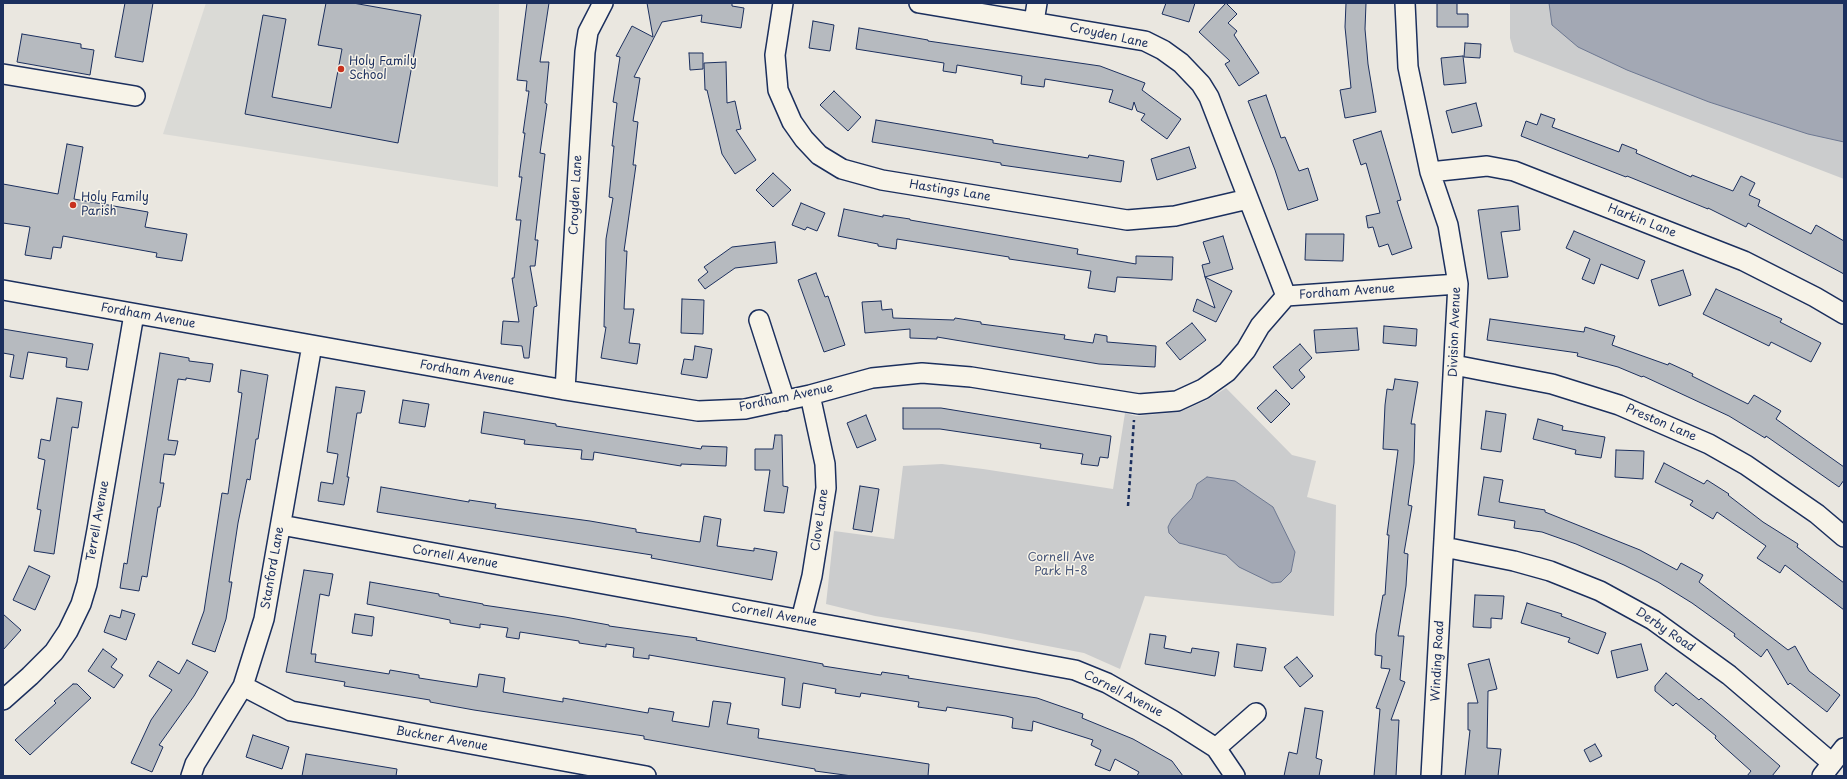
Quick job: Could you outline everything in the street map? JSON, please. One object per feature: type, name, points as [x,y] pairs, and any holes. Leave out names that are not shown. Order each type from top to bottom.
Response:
[{"type":"street","name":"Croyden Lane","points":[[565,390],[585,52],[588,32],[603,3]]},
{"type":"street","name":"Hastings Lane","points":[[783,3],[775,56],[778,90],[792,122],[804,139],[819,155],[842,169],[882,180],[1127,220],[1175,216],[1248,199]]},
{"type":"street","name":"Croyden Lane","points":[[919,3],[1145,41],[1163,50],[1182,63],[1201,84],[1209,98],[1286,296]]},
{"type":"street","points":[[1034,22],[1037,3]]},
{"type":"street","name":"Division Avenue","points":[[1405,3],[1408,67],[1430,172],[1448,225],[1458,284],[1444,547]]},
{"type":"street","points":[[3,74],[135,96]]},
{"type":"street","name":"Harkin Lane","points":[[1430,172],[1487,166],[1514,171],[1744,261],[1815,297],[1844,314]]},
{"type":"street","name":"Fordham Avenue","points":[[3,290],[312,346],[565,390],[698,411],[745,409],[810,395],[872,378],[922,373],[971,377],[1135,404],[1177,401],[1203,389],[1227,372],[1246,350],[1260,326],[1286,296],[1458,284]]},
{"type":"street","name":"Terrell Avenue","points":[[3,700],[54,652],[68,631],[81,604],[87,584],[96,538],[134,314]]},
{"type":"street","points":[[759,320],[785,400]]},
{"type":"street","name":"Stanford Lane","points":[[191,776],[195,764],[243,686],[264,619],[312,346]]},
{"type":"street","name":"Preston Lane","points":[[1454,365],[1552,384],[1619,405],[1709,444],[1746,465],[1817,514],[1844,537]]},
{"type":"street","name":"Clove Lane","points":[[800,620],[812,576],[826,488],[825,464],[810,395]]},
{"type":"street","name":"Cornell Avenue","points":[[281,525],[1075,670],[1107,683],[1172,720],[1216,748],[1235,776]]},
{"type":"street","name":"Derby Road","points":[[1444,547],[1514,561],[1550,571],[1600,591],[1653,620],[1729,675],[1827,769]]},
{"type":"street","name":"Winding Road","points":[[1432,776],[1444,547]]},
{"type":"street","name":"Buckner Avenue","points":[[243,686],[291,711],[646,776]]},
{"type":"street","points":[[1216,748],[1256,713]]},
{"type":"street","points":[[1827,769],[1844,748]]},
{"type":"path","points":[[1128,506],[1135,404]]},
{"type":"shaded area","name":"Holy Family School","points":[[206,3],[499,3],[498,187],[163,134]]},
{"type":"shaded area","points":[[1549,3],[1844,3],[1844,142],[1808,134],[1709,102],[1627,70],[1578,47],[1552,25]]},
{"type":"shaded area","points":[[1207,477],[1235,481],[1273,507],[1295,552],[1291,572],[1281,582],[1272,583],[1239,567],[1226,555],[1179,543],[1169,533],[1168,527],[1172,519],[1192,498],[1197,484]]},
{"type":"green space","points":[[1510,3],[1844,3],[1844,179],[1514,52],[1510,38]]},
{"type":"green space","name":"Cornell Ave Park H-8","points":[[1226,388],[1292,455],[1316,461],[1307,497],[1336,505],[1334,616],[1145,596],[1120,669],[1084,653],[980,633],[875,616],[826,604],[834,531],[894,539],[903,466],[942,464],[1113,489],[1125,413],[1136,416],[1180,412],[1207,400]]},
{"type":"building","points":[[125,3],[153,3],[143,62],[115,57]]},
{"type":"building","points":[[326,3],[353,3],[421,15],[398,143],[245,114],[263,15],[286,19],[272,97],[331,108],[342,49],[318,45]]},
{"type":"building","points":[[527,3],[549,3],[540,62],[549,62],[545,103],[547,104],[540,153],[545,154],[535,240],[538,240],[535,266],[530,266],[537,306],[534,307],[529,358],[524,358],[522,346],[501,344],[503,321],[519,322],[512,278],[514,278],[521,220],[516,220],[522,177],[519,177],[525,133],[523,133],[529,91],[526,91],[527,81],[517,80]]},
{"type":"building","points":[[647,3],[732,3],[732,6],[744,8],[741,28],[701,22],[702,15],[662,22],[634,77],[640,78],[633,121],[638,122],[633,165],[636,165],[624,251],[627,251],[624,309],[634,309],[629,343],[640,344],[637,364],[601,358],[606,327],[604,327],[606,239],[613,198],[609,197],[614,146],[612,146],[617,103],[613,102],[620,57],[616,56],[632,26],[653,37]]},
{"type":"building","points":[[1166,3],[1195,3],[1189,22],[1162,14]]},
{"type":"building","points":[[1226,3],[1237,14],[1228,23],[1237,31],[1234,35],[1259,73],[1239,86],[1225,64],[1230,61],[1199,32]]},
{"type":"building","points":[[1346,3],[1366,3],[1365,29],[1368,64],[1376,112],[1345,118],[1340,90],[1351,88],[1345,27]]},
{"type":"building","points":[[1437,3],[1457,3],[1457,14],[1468,14],[1468,27],[1437,27]]},
{"type":"building","points":[[813,21],[834,25],[830,51],[809,48]]},
{"type":"building","points":[[859,28],[928,41],[1100,66],[1145,83],[1142,90],[1181,119],[1167,139],[1141,120],[1145,114],[1137,111],[1134,102],[1132,110],[1109,102],[1113,90],[1045,79],[1044,87],[1021,84],[1022,76],[957,65],[956,73],[943,71],[944,63],[856,49]]},
{"type":"building","points":[[22,34],[81,44],[81,48],[94,50],[90,75],[17,62]]},
{"type":"building","points":[[1465,43],[1481,44],[1480,58],[1464,57]]},
{"type":"building","points":[[689,53],[703,53],[703,69],[690,70]]},
{"type":"building","points":[[1463,56],[1466,83],[1444,85],[1441,58]]},
{"type":"building","points":[[726,62],[727,103],[735,101],[741,129],[736,130],[756,160],[735,174],[722,154],[707,90],[705,90],[704,63]]},
{"type":"building","points":[[834,91],[861,117],[848,131],[820,105]]},
{"type":"building","points":[[1266,95],[1281,138],[1285,137],[1299,171],[1308,168],[1318,200],[1288,210],[1275,170],[1248,101]]},
{"type":"building","points":[[1476,103],[1482,126],[1452,133],[1446,111]]},
{"type":"building","points":[[1541,114],[1555,119],[1552,127],[1619,152],[1622,144],[1637,150],[1636,153],[1691,177],[1692,175],[1733,191],[1741,176],[1755,183],[1749,195],[1760,200],[1758,206],[1811,234],[1816,225],[1844,241],[1844,274],[1748,223],[1746,227],[1708,208],[1521,136],[1526,121],[1537,125]]},
{"type":"building","points":[[876,120],[993,140],[993,143],[1088,158],[1089,155],[1124,161],[1121,182],[1001,165],[1001,163],[872,142]]},
{"type":"building","points":[[1381,131],[1401,200],[1397,201],[1412,248],[1392,255],[1388,244],[1379,247],[1373,227],[1368,228],[1366,216],[1380,213],[1366,163],[1361,165],[1353,140]]},
{"type":"building","name":"Holy Family Parish","points":[[67,144],[83,147],[74,199],[148,212],[145,227],[187,234],[182,261],[156,257],[157,253],[63,236],[61,248],[53,247],[51,259],[25,255],[30,227],[3,223],[3,184],[58,194]]},
{"type":"building","points":[[1189,147],[1196,168],[1157,180],[1151,159]]},
{"type":"building","points":[[773,173],[791,190],[773,207],[756,190]]},
{"type":"building","points":[[801,203],[825,213],[817,231],[807,227],[805,230],[792,225]]},
{"type":"building","points":[[1518,206],[1520,230],[1501,232],[1508,277],[1488,279],[1478,210]]},
{"type":"building","points":[[844,209],[883,217],[883,215],[910,219],[1078,249],[1077,254],[1136,264],[1136,256],[1173,257],[1172,280],[1117,277],[1115,292],[1088,288],[1091,271],[1009,259],[1009,257],[897,239],[896,249],[878,246],[878,244],[838,236]]},
{"type":"building","points":[[1574,231],[1645,261],[1638,279],[1601,264],[1594,284],[1582,279],[1590,259],[1566,248]]},
{"type":"building","points":[[1306,234],[1344,234],[1343,261],[1305,260]]},
{"type":"building","points":[[1223,236],[1233,269],[1205,277],[1202,265],[1210,263],[1203,242]]},
{"type":"building","points":[[775,242],[777,263],[735,268],[705,289],[698,280],[708,272],[704,267],[732,247]]},
{"type":"building","points":[[1683,270],[1691,295],[1659,306],[1651,280]]},
{"type":"building","points":[[816,273],[825,297],[828,296],[845,345],[824,352],[798,280]]},
{"type":"building","points":[[1205,277],[1232,291],[1216,322],[1193,311],[1197,299],[1215,308]]},
{"type":"building","points":[[1716,289],[1782,319],[1780,322],[1821,343],[1811,362],[1771,342],[1769,346],[1703,314]]},
{"type":"building","points":[[682,299],[704,300],[703,334],[681,333]]},
{"type":"building","points":[[881,301],[882,310],[892,309],[893,318],[954,320],[955,318],[981,322],[981,324],[1065,335],[1064,339],[1093,343],[1095,334],[1107,336],[1107,342],[1156,346],[1155,367],[1099,364],[937,337],[937,339],[910,338],[910,329],[865,333],[862,302]]},
{"type":"building","points":[[1490,319],[1584,332],[1585,327],[1615,336],[1612,345],[1668,365],[1669,363],[1693,374],[1692,376],[1748,404],[1754,395],[1781,411],[1776,419],[1844,467],[1844,480],[1839,487],[1766,436],[1765,438],[1729,416],[1643,376],[1642,377],[1618,367],[1577,356],[1578,353],[1487,340]]},
{"type":"building","points":[[1192,323],[1206,340],[1180,360],[1166,343]]},
{"type":"building","points":[[1384,326],[1417,329],[1416,346],[1383,343]]},
{"type":"building","points":[[1357,328],[1359,350],[1316,353],[1314,330]]},
{"type":"building","points":[[3,329],[93,344],[88,370],[66,367],[67,358],[28,352],[23,379],[10,377],[14,355],[3,353]]},
{"type":"building","points":[[1300,344],[1312,358],[1299,370],[1305,377],[1292,389],[1273,367]]},
{"type":"building","points":[[695,346],[712,349],[707,378],[681,374],[684,359],[693,360]]},
{"type":"building","points":[[160,353],[189,358],[189,361],[213,364],[210,382],[186,378],[186,380],[178,379],[168,440],[178,441],[175,455],[164,454],[160,483],[164,483],[160,507],[158,507],[147,577],[142,576],[139,591],[120,588],[124,563],[127,564]]},
{"type":"building","points":[[241,370],[268,375],[250,480],[247,479],[238,523],[229,582],[232,582],[226,619],[215,652],[192,644],[204,611],[222,493],[228,494],[242,393],[238,392]]},
{"type":"building","points":[[1395,379],[1418,382],[1411,424],[1415,424],[1414,463],[1408,505],[1412,506],[1404,553],[1408,554],[1406,586],[1398,636],[1404,636],[1400,680],[1405,682],[1391,720],[1399,720],[1396,776],[1374,776],[1380,709],[1376,708],[1390,669],[1381,668],[1382,656],[1375,655],[1376,634],[1383,595],[1385,595],[1389,535],[1387,535],[1398,450],[1383,449],[1387,389],[1393,390]]},
{"type":"building","points":[[336,387],[365,391],[361,413],[357,413],[344,505],[318,501],[321,482],[333,484],[338,454],[327,452]]},
{"type":"building","points":[[1276,390],[1290,404],[1271,423],[1257,408]]},
{"type":"building","points":[[57,398],[82,402],[78,428],[72,427],[54,554],[34,551],[41,510],[37,509],[45,460],[38,458],[41,439],[50,441]]},
{"type":"building","points":[[403,400],[429,404],[425,427],[399,423]]},
{"type":"building","points":[[903,408],[941,408],[1111,436],[1108,458],[1100,457],[1098,466],[1081,464],[1083,454],[1040,448],[1041,444],[940,429],[903,429]]},
{"type":"building","points":[[1486,411],[1506,414],[1501,452],[1481,449]]},
{"type":"building","points":[[484,412],[556,424],[556,426],[701,449],[702,446],[727,447],[726,466],[681,464],[681,466],[594,452],[593,460],[581,459],[582,450],[524,444],[525,440],[481,433]]},
{"type":"building","points":[[866,415],[876,440],[857,448],[847,423]]},
{"type":"building","points":[[1538,419],[1563,426],[1562,430],[1605,437],[1601,458],[1575,454],[1576,450],[1533,439]]},
{"type":"building","points":[[775,435],[782,435],[783,486],[788,487],[784,513],[764,511],[770,470],[755,470],[755,449],[773,449]]},
{"type":"building","points":[[1616,450],[1644,451],[1643,479],[1615,477]]},
{"type":"building","points":[[1664,463],[1704,484],[1707,480],[1729,494],[1728,495],[1763,522],[1798,544],[1797,547],[1844,583],[1844,610],[1785,565],[1780,573],[1757,558],[1766,546],[1717,512],[1713,519],[1690,505],[1693,501],[1655,482]]},
{"type":"building","points":[[1484,477],[1503,480],[1499,502],[1545,510],[1545,512],[1640,550],[1677,570],[1681,563],[1703,575],[1699,582],[1788,650],[1795,646],[1809,671],[1840,695],[1827,712],[1790,683],[1788,685],[1767,649],[1761,657],[1734,636],[1735,634],[1692,603],[1658,582],[1576,544],[1542,532],[1514,528],[1515,521],[1478,515]]},
{"type":"building","points":[[860,486],[879,489],[872,532],[853,529]]},
{"type":"building","points":[[381,487],[469,502],[469,500],[496,504],[495,508],[590,521],[636,529],[636,532],[700,542],[704,516],[721,519],[717,546],[754,551],[754,548],[777,552],[772,580],[651,558],[652,555],[377,512]]},
{"type":"building","points":[[29,566],[50,576],[35,610],[13,600]]},
{"type":"building","points":[[304,570],[333,574],[329,596],[320,594],[311,654],[316,654],[315,662],[389,674],[390,670],[419,675],[419,678],[477,687],[479,674],[505,678],[503,692],[563,702],[563,698],[648,713],[649,708],[674,712],[672,721],[709,727],[713,701],[731,703],[727,724],[759,729],[758,738],[929,764],[928,776],[852,776],[815,771],[815,769],[644,739],[644,736],[474,710],[430,702],[430,700],[344,686],[345,682],[286,672]]},
{"type":"building","points":[[370,582],[439,594],[439,596],[483,605],[565,617],[609,626],[697,638],[696,640],[823,664],[823,666],[881,675],[882,672],[909,676],[908,678],[1037,698],[1083,714],[1082,718],[1133,739],[1172,761],[1183,776],[1137,776],[1139,772],[1115,759],[1110,771],[1095,765],[1101,750],[1091,745],[1093,740],[1033,721],[1032,731],[1012,728],[1013,718],[1006,716],[947,707],[946,711],[918,707],[919,702],[861,693],[860,697],[835,693],[836,689],[803,683],[800,708],[782,705],[785,678],[649,655],[649,659],[633,657],[634,648],[606,644],[606,647],[579,643],[579,641],[520,632],[519,639],[506,637],[508,628],[480,624],[480,628],[450,623],[450,620],[367,604]]},
{"type":"building","points":[[1475,595],[1504,596],[1502,619],[1491,618],[1491,628],[1473,627]]},
{"type":"building","points":[[1527,603],[1562,614],[1561,616],[1606,633],[1598,654],[1568,642],[1570,638],[1521,623]]},
{"type":"building","points":[[122,610],[135,614],[126,640],[104,632],[110,615],[120,618]]},
{"type":"building","points":[[3,614],[21,630],[3,650]]},
{"type":"building","points":[[355,614],[374,617],[372,636],[352,633]]},
{"type":"building","points":[[1150,634],[1166,636],[1164,648],[1191,653],[1192,648],[1219,652],[1215,676],[1145,664]]},
{"type":"building","points":[[1237,644],[1266,648],[1262,671],[1234,667]]},
{"type":"building","points":[[1641,644],[1648,670],[1617,678],[1611,651]]},
{"type":"building","points":[[103,649],[117,659],[111,667],[123,675],[114,688],[88,671]]},
{"type":"building","points":[[1297,657],[1313,676],[1300,687],[1284,667]]},
{"type":"building","points":[[1489,659],[1497,689],[1488,691],[1487,748],[1501,749],[1498,776],[1465,776],[1470,730],[1468,730],[1468,703],[1478,703],[1468,664]]},
{"type":"building","points":[[187,660],[208,672],[194,696],[159,745],[163,747],[152,772],[131,763],[151,720],[172,690],[149,676],[158,661],[179,674]]},
{"type":"building","points":[[1666,673],[1699,700],[1701,698],[1780,766],[1772,776],[1747,776],[1751,771],[1715,738],[1716,736],[1676,703],[1673,706],[1655,691],[1655,686]]},
{"type":"building","points":[[73,684],[77,684],[91,698],[30,755],[15,740],[56,703],[54,701]]},
{"type":"building","points":[[1305,708],[1323,711],[1316,758],[1322,760],[1319,776],[1284,776],[1289,752],[1297,754]]},
{"type":"building","points":[[253,735],[289,747],[282,769],[246,757]]},
{"type":"building","points":[[1595,744],[1602,756],[1590,762],[1584,750]]},
{"type":"building","points":[[306,754],[397,769],[396,776],[302,776]]},
{"type":"place","name":"Holy Family School","points":[[341,69]]},
{"type":"place","name":"Holy Family Parish","points":[[73,205]]}]
